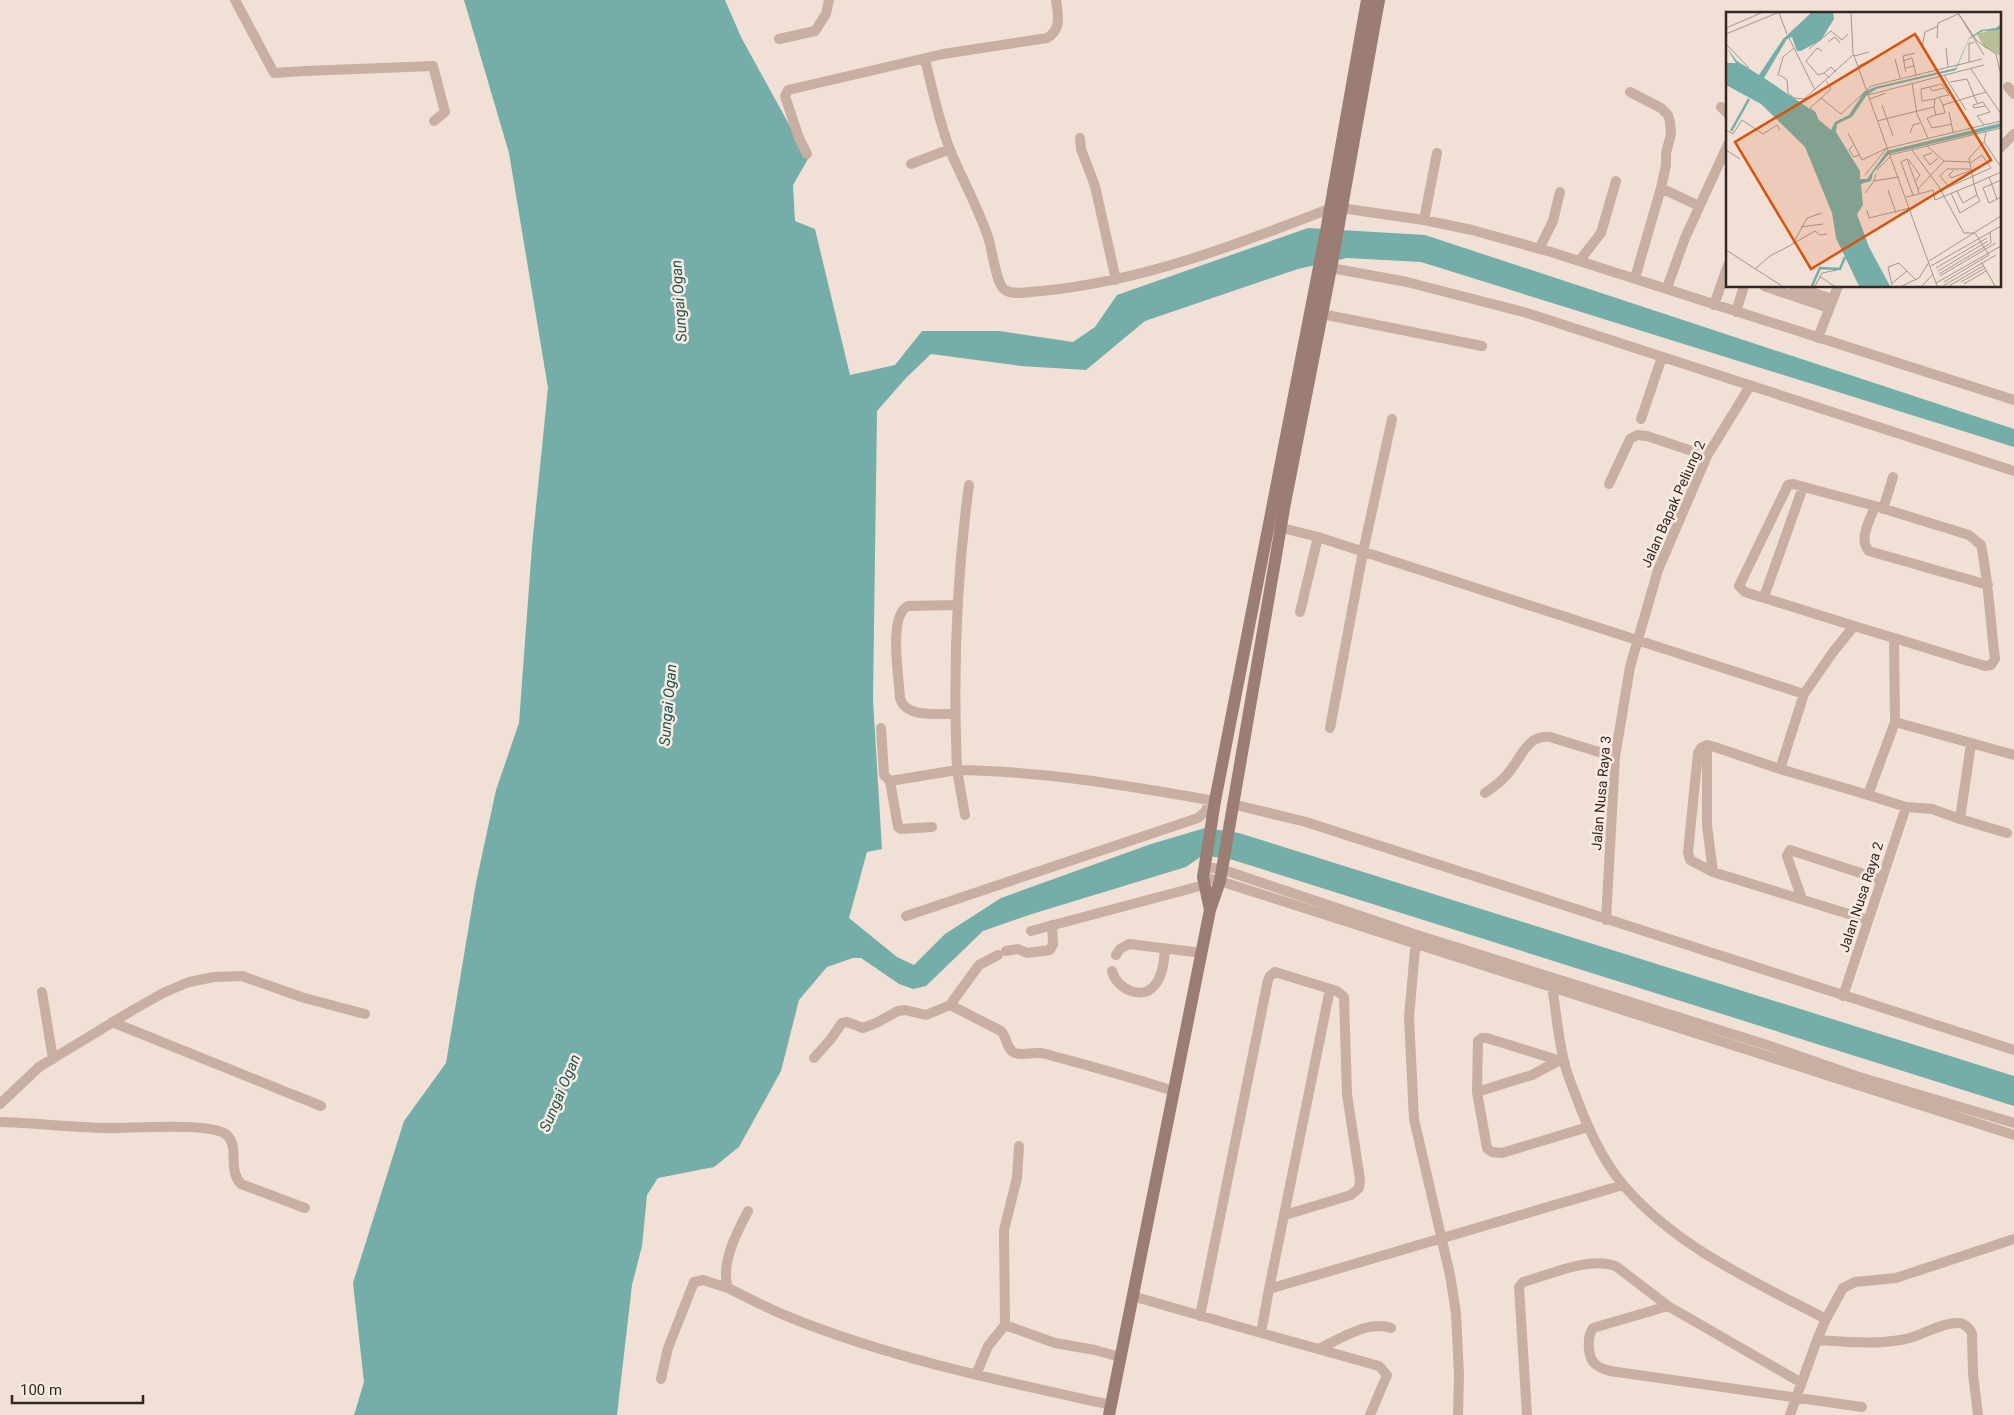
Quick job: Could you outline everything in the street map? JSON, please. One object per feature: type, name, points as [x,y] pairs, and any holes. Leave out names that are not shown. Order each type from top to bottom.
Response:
[{"type":"street","points":[[235,0],[274,74],[305,70],[434,66],[446,112],[434,121]]},
{"type":"street","points":[[779,40],[815,31],[826,14],[830,0]]},
{"type":"street","points":[[807,154],[790,113],[785,96],[788,90],[925,59],[1047,38],[1054,33],[1058,23],[1056,0]]},
{"type":"street","points":[[1210,910],[1204,872],[1212,826],[1212,800],[1322,314],[1332,227],[1367,0]]},
{"type":"street","points":[[1335,209],[1379,0]]},
{"type":"street","points":[[925,59],[950,149],[988,236],[1000,285],[1003,289],[1012,293],[1116,280],[1223,250],[1335,209],[1424,220],[1472,230],[1580,260],[1714,305],[2014,400]]},
{"type":"street","points":[[1630,92],[1661,108],[1668,115],[1671,134],[1661,188],[1635,278]]},
{"type":"street","points":[[2002,146],[2014,134]]},
{"type":"street","points":[[1080,138],[1081,149],[1095,186],[1116,280]]},
{"type":"street","points":[[1668,288],[1685,238],[1726,148]]},
{"type":"street","points":[[911,164],[950,149]]},
{"type":"street","points":[[1424,220],[1437,153]]},
{"type":"street","points":[[1580,260],[1601,233],[1616,180]]},
{"type":"street","points":[[1661,188],[1699,206]]},
{"type":"street","points":[[1539,249],[1553,221],[1560,192]]},
{"type":"street","points":[[1327,266],[1407,282],[1527,313],[2014,471]]},
{"type":"street","points":[[661,1379],[668,1348],[694,1282],[703,1280],[728,1288],[798,1320],[887,1352],[1110,1410],[1172,1091],[1229,828],[1274,526],[1327,266]]},
{"type":"street","points":[[1714,305],[1726,271]]},
{"type":"street","points":[[1736,312],[1743,288]]},
{"type":"street","points":[[1772,288],[1831,303]]},
{"type":"street","points":[[1797,288],[1831,303]]},
{"type":"street","points":[[1818,338],[1837,288]]},
{"type":"street","points":[[1322,314],[1482,346]]},
{"type":"street","points":[[1640,419],[1662,357]]},
{"type":"street","name":"Jalan Bapak Peliung 2","points":[[1638,641],[1658,570],[1707,456],[1750,386]]},
{"type":"street","points":[[1330,728],[1363,552],[1392,419]]},
{"type":"street","points":[[1609,484],[1630,439],[1637,435],[1647,436],[1707,456]]},
{"type":"street","points":[[1893,477],[1864,538],[1866,548],[1870,551],[1988,585]]},
{"type":"street","points":[[1791,484],[1803,487],[1879,508],[1974,538],[1981,545],[1988,585],[1995,659],[1992,665],[1985,666],[1742,591],[1738,584],[1786,487],[1791,484]]},
{"type":"street","points":[[965,815],[957,770],[955,714],[957,606],[961,542],[969,485]]},
{"type":"street","points":[[1764,597],[1803,487]]},
{"type":"street","points":[[1274,526],[1318,537],[1804,694]]},
{"type":"street","points":[[1300,612],[1318,537]]},
{"type":"street","points":[[955,714],[919,713],[910,711],[904,706],[900,698],[896,626],[900,612],[908,606],[957,606]]},
{"type":"street","points":[[1780,769],[1804,694],[1833,652],[1854,626]]},
{"type":"street","points":[[1868,796],[1895,722],[1894,638]]},
{"type":"street","name":"Jalan Nusa Raya 3","points":[[1606,920],[1615,757],[1630,667],[1638,641]]},
{"type":"street","points":[[1895,722],[2014,755]]},
{"type":"street","points":[[881,728],[884,775],[890,781],[898,827],[902,829],[932,827]]},
{"type":"street","points":[[1485,792],[1504,778],[1530,742],[1542,736],[1615,757]]},
{"type":"street","points":[[1960,819],[1971,744]]},
{"type":"street","points":[[1707,745],[1707,825],[1713,872]]},
{"type":"street","points":[[1868,920],[1713,872],[1690,860],[1688,852],[1698,753],[1701,748],[1707,745],[1868,796],[1906,807],[1932,809],[2007,833]]},
{"type":"street","points":[[890,781],[957,770],[1001,770],[1053,775],[1212,800]]},
{"type":"street","points":[[906,916],[1198,818],[1206,811],[1212,800]]},
{"type":"street","points":[[1232,804],[1306,822],[2014,1050]]},
{"type":"street","name":"Jalan Nusa Raya 2","points":[[1843,996],[1906,807]]},
{"type":"street","points":[[1802,899],[1787,856],[1790,850],[1882,880]]},
{"type":"street","points":[[1031,931],[1204,872],[1221,870],[1416,939],[1856,1076],[2014,1123]]},
{"type":"street","points":[[814,1058],[842,1023],[847,1022],[863,1028],[901,1010],[926,1015],[950,1005],[979,965],[1002,953],[1018,949],[1028,952],[1050,950],[1053,944],[1052,925]]},
{"type":"street","points":[[1416,939],[1409,1017],[1414,1118],[1450,1275],[1456,1313],[1459,1375],[1458,1415]]},
{"type":"street","points":[[1116,955],[1120,949],[1129,944],[1202,953]]},
{"type":"street","points":[[1112,971],[1116,982],[1132,992],[1153,988],[1159,977],[1166,949]]},
{"type":"street","points":[[1200,1316],[1268,980],[1272,974],[1279,972],[1339,992],[1345,1000],[1347,1094],[1360,1184],[1359,1188],[1351,1195],[1285,1216]]},
{"type":"street","points":[[0,1104],[39,1067],[112,1022],[189,982],[214,977],[242,976],[301,997],[366,1014]]},
{"type":"street","points":[[1554,982],[1561,1061],[1588,1127],[1597,1145],[1623,1185],[1666,1226],[1725,1266],[1826,1319]]},
{"type":"street","points":[[1554,982],[1941,1113],[2014,1135]]},
{"type":"street","points":[[1262,1333],[1268,1289],[1285,1216],[1330,989]]},
{"type":"street","points":[[42,992],[53,1059]]},
{"type":"street","points":[[950,1005],[1001,1031],[1010,1049],[1015,1053],[1043,1053],[1106,1069],[1172,1091]]},
{"type":"street","points":[[112,1022],[321,1106]]},
{"type":"street","points":[[1561,1061],[1482,1038],[1476,1044],[1477,1092],[1486,1146],[1492,1152],[1502,1153],[1588,1127]]},
{"type":"street","points":[[1477,1092],[1532,1075],[1561,1061]]},
{"type":"street","points":[[1941,1113],[1943,1101]]},
{"type":"street","points":[[0,1122],[114,1128],[218,1130],[226,1135],[232,1143],[232,1165],[237,1180],[241,1184],[305,1208]]},
{"type":"street","points":[[976,1375],[988,1346],[1005,1326],[1004,1230],[1016,1178],[1019,1146]]},
{"type":"street","points":[[1268,1289],[1623,1185]]},
{"type":"street","points":[[728,1288],[726,1268],[734,1242],[748,1211]]},
{"type":"street","points":[[1790,1415],[1800,1382],[1817,1340],[1826,1319],[1844,1288],[1855,1282],[1896,1278],[2014,1239]]},
{"type":"street","points":[[1527,1415],[1518,1287],[1523,1282],[1581,1265],[1608,1263],[1617,1267],[1668,1306],[1800,1382]]},
{"type":"street","points":[[1132,1296],[1379,1366],[1385,1370],[1387,1375],[1370,1415]]},
{"type":"street","points":[[1668,1306],[1593,1328],[1588,1338],[1593,1362],[1599,1367],[1610,1371],[1796,1396],[1862,1407]]},
{"type":"street","points":[[1817,1340],[1885,1342],[1906,1339],[1948,1325],[1964,1324],[1971,1330],[1972,1334],[1973,1374],[1978,1415]]},
{"type":"street","points":[[1318,1349],[1366,1328],[1379,1325],[1392,1328]]},
{"type":"street","points":[[1005,1326],[1055,1343],[1120,1357]]},
{"type":"water","name":"Sungai Ogan","points":[[464,0],[725,0],[741,37],[808,159],[793,185],[795,221],[815,229],[850,375],[895,365],[922,331],[999,331],[1073,342],[1095,327],[1117,295],[1308,228],[1425,235],[2014,429],[2014,447],[1421,262],[1347,258],[1298,269],[1145,321],[1086,370],[1021,366],[931,354],[906,378],[877,411],[873,700],[882,849],[867,852],[849,918],[897,957],[914,965],[945,934],[1001,898],[1151,844],[1205,828],[1239,833],[2014,1076],[2014,1106],[1233,860],[1203,855],[1186,867],[983,931],[926,986],[913,989],[899,984],[861,958],[853,958],[827,967],[799,1000],[781,1071],[739,1147],[714,1167],[658,1178],[647,1195],[642,1246],[632,1285],[617,1415],[354,1415],[364,1382],[353,1283],[404,1121],[446,1063],[476,883],[496,790],[519,723],[532,546],[548,388],[509,153]]}]
